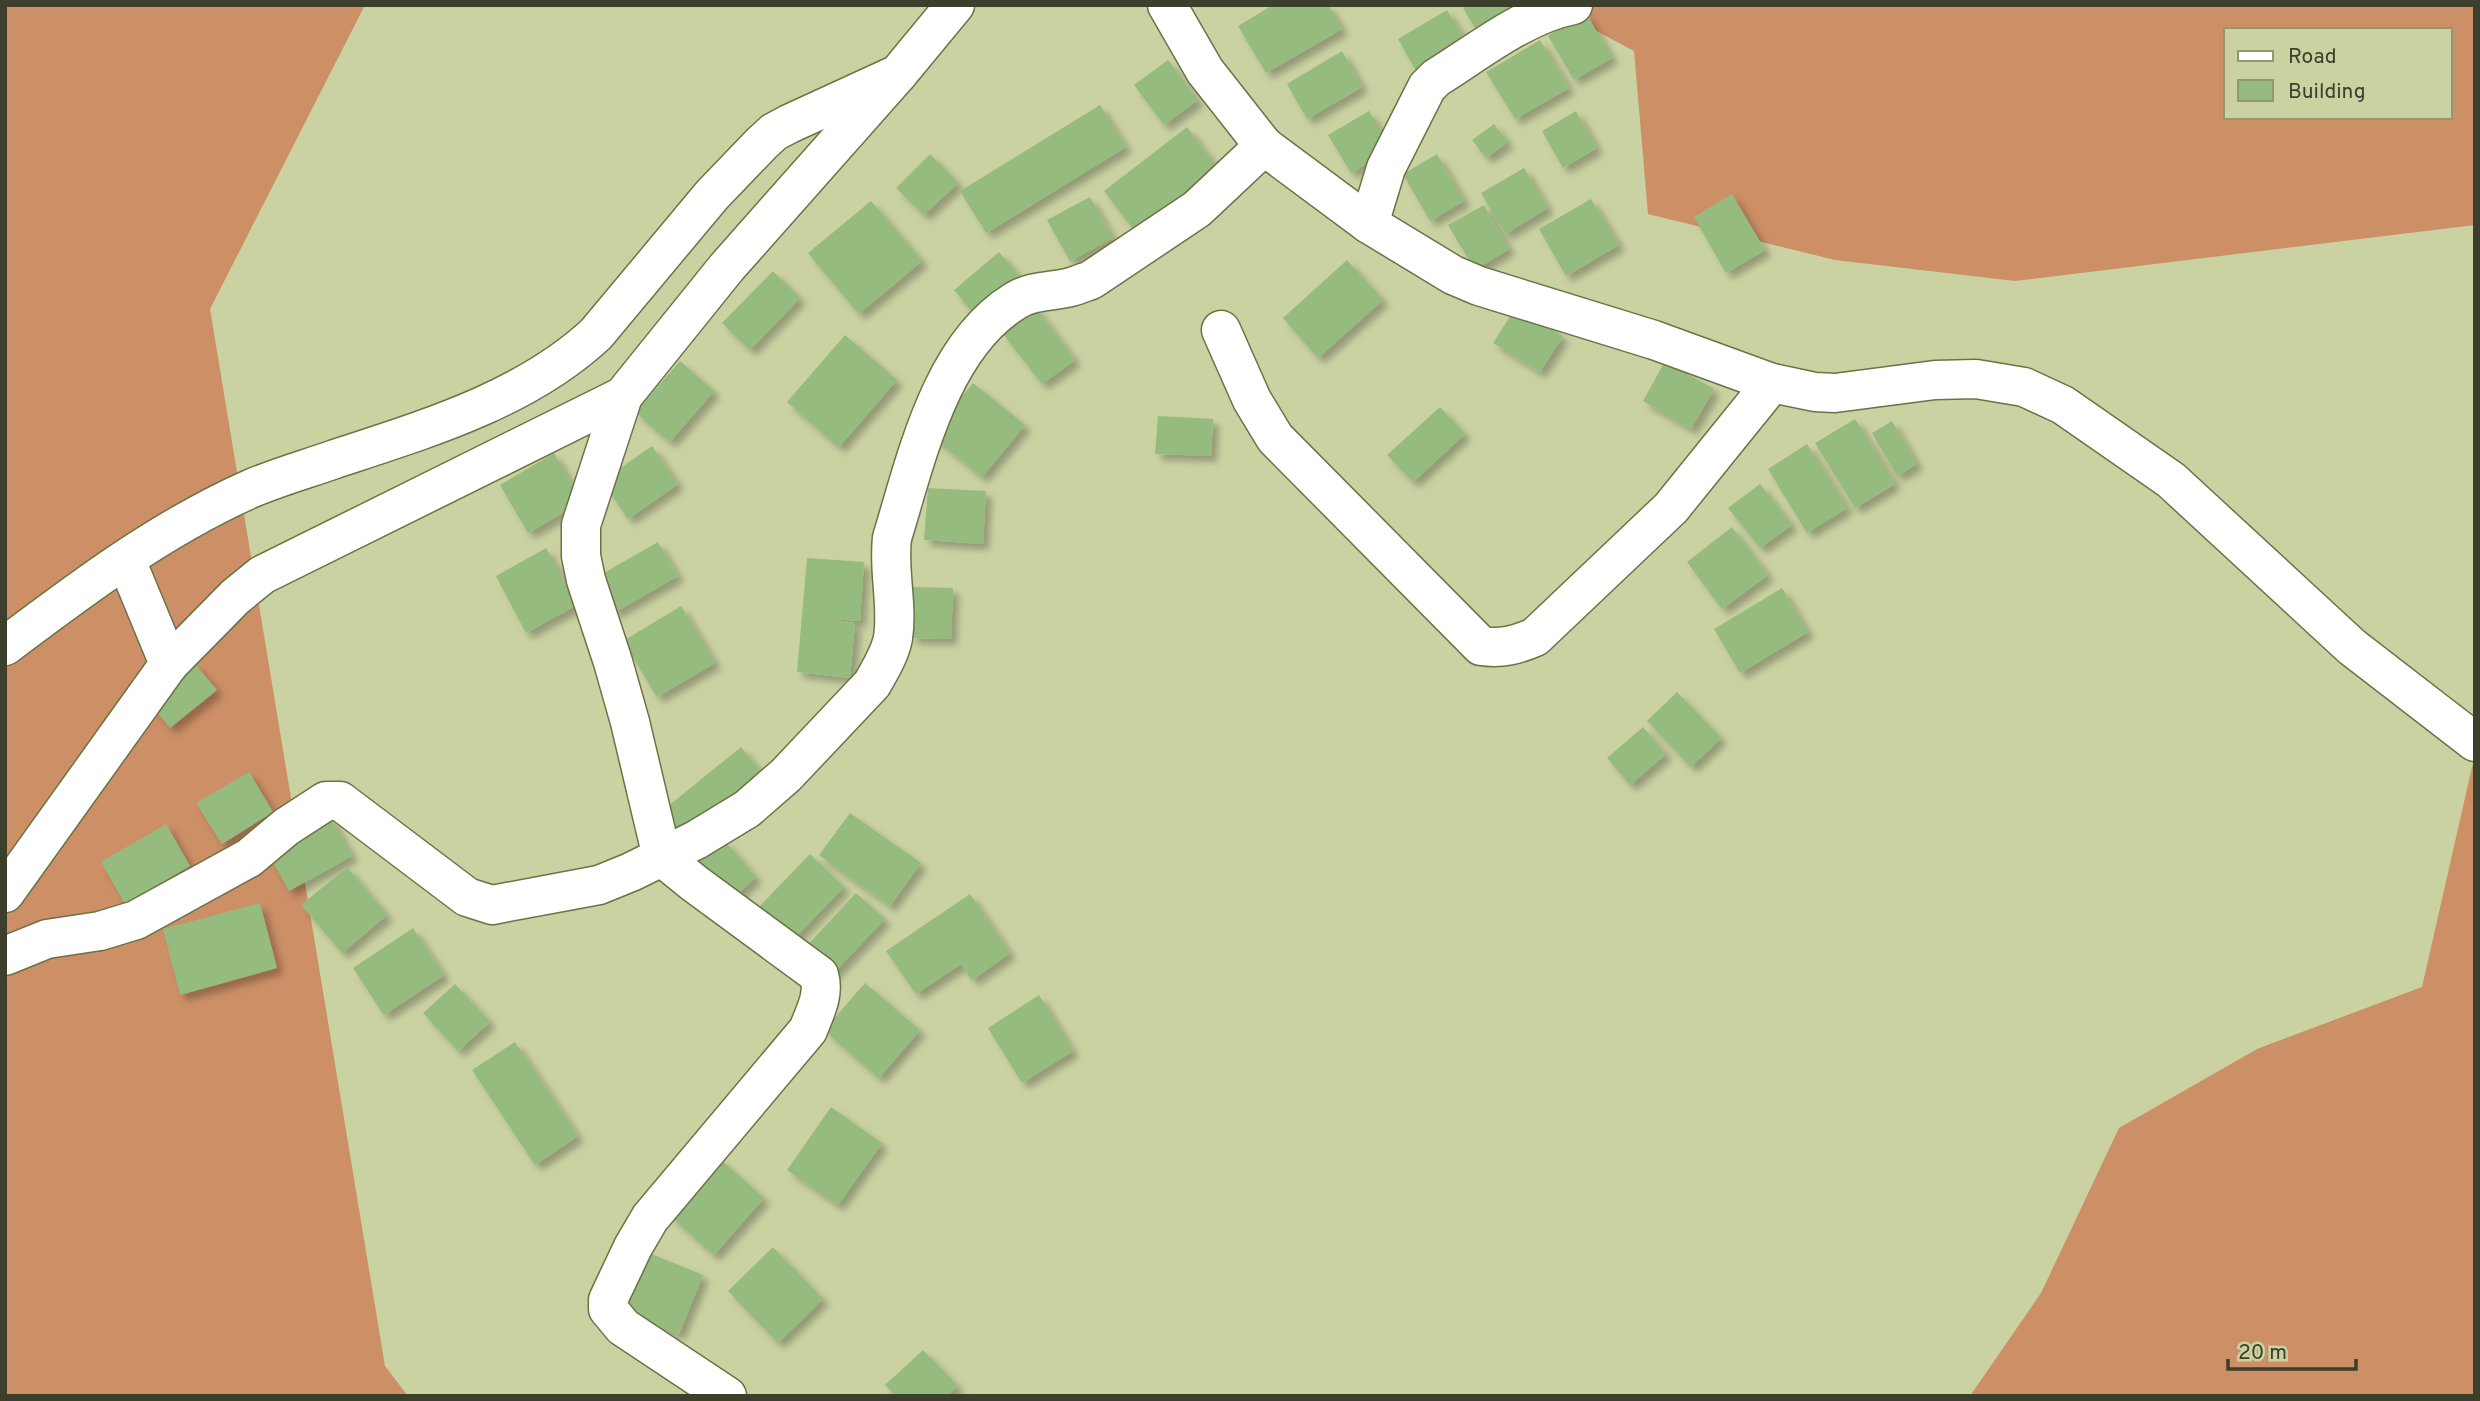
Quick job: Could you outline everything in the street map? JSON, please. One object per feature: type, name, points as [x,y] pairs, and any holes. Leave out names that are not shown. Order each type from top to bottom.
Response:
[{"type":"street","points":[[727,1396],[623,1327],[608,1309],[608,1300],[633,1247],[650,1219],[808,1030],[818,1003],[821,982],[819,975],[662,857],[614,662],[586,580],[581,556],[581,525],[623,396],[727,267],[956,5]]},
{"type":"street","points":[[1167,5],[1205,71],[1264,146],[1369,225],[1444,270],[1479,286],[1654,340],[1772,383],[1815,392],[1835,393],[1935,380],[1976,379],[2024,387],[2063,405],[2171,480],[2353,647],[2475,742]]},
{"type":"street","points":[[1369,225],[1385,168],[1427,87],[1436,78],[1510,32],[1534,19],[1573,5]]},
{"type":"street","points":[[5,646],[126,560],[198,514],[254,488],[467,412],[555,367],[577,352],[596,334],[712,195],[774,132],[898,74]]},
{"type":"street","points":[[5,956],[47,939],[100,931],[136,920],[249,858],[286,827],[330,800],[341,802],[467,897],[492,905],[599,885],[662,857],[747,809],[786,775],[872,684],[893,639],[890,555],[892,538],[918,452],[942,389],[984,326],[1025,296],[1073,287],[1091,279],[1197,209],[1264,146]]},
{"type":"street","points":[[1221,330],[1251,400],[1275,438],[1481,646],[1496,648],[1510,648],[1535,637],[1671,508],[1772,383]]},
{"type":"street","points":[[5,893],[169,664],[235,597],[262,575],[623,396]]},
{"type":"street","points":[[126,560],[169,664]]},
{"type":"shaded area","points":[[5,5],[365,5],[210,309],[385,1366],[408,1396],[5,1396]]},
{"type":"shaded area","points":[[1548,5],[2475,5],[2475,225],[2015,281],[1835,260],[1648,214],[1634,51]]},
{"type":"shaded area","points":[[2475,754],[2475,1396],[1970,1396],[2041,1293],[2119,1128],[2257,1049],[2422,987]]},
{"type":"building","points":[[1273,5],[1328,5],[1342,29],[1266,73],[1238,26]]},
{"type":"building","points":[[1468,5],[1540,5],[1482,39],[1463,8]]},
{"type":"building","points":[[1447,10],[1467,44],[1418,74],[1398,39]]},
{"type":"building","points":[[1586,13],[1612,58],[1574,80],[1548,36]]},
{"type":"building","points":[[1540,40],[1569,88],[1515,119],[1486,72]]},
{"type":"building","points":[[1342,51],[1362,87],[1307,119],[1287,84]]},
{"type":"building","points":[[1168,60],[1198,100],[1164,125],[1134,85]]},
{"type":"building","points":[[1100,105],[1126,147],[986,233],[960,191]]},
{"type":"building","points":[[1369,111],[1392,149],[1351,173],[1328,135]]},
{"type":"building","points":[[1576,111],[1597,148],[1563,168],[1542,131]]},
{"type":"building","points":[[1494,124],[1508,142],[1486,158],[1472,140]]},
{"type":"building","points":[[1187,127],[1220,171],[1138,235],[1104,191]]},
{"type":"building","points":[[930,154],[958,183],[924,215],[896,188]]},
{"type":"building","points":[[1437,154],[1464,201],[1430,221],[1403,174]]},
{"type":"building","points":[[1524,168],[1548,208],[1505,234],[1481,193]]},
{"type":"building","points":[[1732,194],[1765,250],[1726,273],[1694,217]]},
{"type":"building","points":[[1090,197],[1113,238],[1070,261],[1047,220]]},
{"type":"building","points":[[1591,199],[1619,245],[1566,276],[1539,229]]},
{"type":"building","points":[[871,201],[922,261],[859,314],[808,253]]},
{"type":"building","points":[[1484,205],[1509,249],[1475,270],[1448,225]]},
{"type":"building","points":[[999,252],[1024,282],[979,320],[954,290]]},
{"type":"building","points":[[1347,260],[1383,300],[1318,358],[1283,318]]},
{"type":"building","points":[[773,271],[800,298],[750,350],[722,323]]},
{"type":"building","points":[[1034,305],[1075,360],[1042,384],[1001,331]]},
{"type":"building","points":[[1516,307],[1563,336],[1540,372],[1493,343]]},
{"type":"building","points":[[845,335],[897,380],[839,447],[787,402]]},
{"type":"building","points":[[680,361],[714,391],[670,442],[635,412]]},
{"type":"building","points":[[1665,361],[1714,389],[1691,429],[1643,401]]},
{"type":"building","points":[[973,383],[1025,425],[982,477],[930,435]]},
{"type":"building","points":[[1440,407],[1465,434],[1413,482],[1387,455]]},
{"type":"building","points":[[1158,416],[1213,419],[1211,456],[1155,454]]},
{"type":"building","points":[[1855,419],[1895,484],[1855,508],[1815,443]]},
{"type":"building","points":[[1892,421],[1917,464],[1897,476],[1872,433]]},
{"type":"building","points":[[1807,444],[1847,508],[1807,533],[1768,469]]},
{"type":"building","points":[[652,446],[678,484],[628,519],[602,481]]},
{"type":"building","points":[[554,453],[582,502],[528,533],[500,485]]},
{"type":"building","points":[[1760,484],[1792,525],[1760,548],[1728,508]]},
{"type":"building","points":[[928,488],[986,491],[983,544],[924,540]]},
{"type":"building","points":[[1732,527],[1768,575],[1722,609],[1687,562]]},
{"type":"building","points":[[658,542],[678,576],[614,613],[595,578]]},
{"type":"building","points":[[546,548],[577,605],[526,633],[496,576]]},
{"type":"building","points":[[807,558],[864,562],[860,621],[821,618],[855,623],[850,678],[797,672]]},
{"type":"building","points":[[912,587],[953,588],[951,639],[911,638]]},
{"type":"building","points":[[1782,588],[1808,632],[1740,673],[1714,629]]},
{"type":"building","points":[[681,606],[715,663],[657,697],[623,641]]},
{"type":"building","points":[[195,664],[217,690],[170,728],[149,702]]},
{"type":"building","points":[[1677,692],[1721,738],[1691,767],[1647,721]]},
{"type":"building","points":[[1643,727],[1666,754],[1630,785],[1607,758]]},
{"type":"building","points":[[741,747],[765,777],[687,841],[662,811]]},
{"type":"building","points":[[249,772],[273,812],[222,844],[196,803]]},
{"type":"building","points":[[850,813],[921,863],[890,906],[819,855]]},
{"type":"building","points":[[329,815],[352,856],[289,891],[266,850]]},
{"type":"building","points":[[166,824],[190,866],[125,904],[101,862]]},
{"type":"building","points":[[724,840],[756,877],[730,901],[697,864]]},
{"type":"building","points":[[810,854],[844,887],[789,944],[755,911]]},
{"type":"building","points":[[347,867],[387,915],[342,953],[301,905]]},
{"type":"building","points":[[856,893],[885,919],[828,979],[800,953]]},
{"type":"building","points":[[970,894],[1010,953],[972,980],[961,964],[916,994],[886,951]]},
{"type":"building","points":[[260,903],[277,968],[180,995],[163,929]]},
{"type":"building","points":[[413,928],[444,975],[384,1015],[353,968]]},
{"type":"building","points":[[865,983],[920,1030],[879,1078],[824,1030]]},
{"type":"building","points":[[455,984],[490,1022],[458,1051],[423,1013]]},
{"type":"building","points":[[1039,995],[1073,1051],[1022,1083],[988,1028]]},
{"type":"building","points":[[515,1042],[578,1136],[535,1165],[472,1070]]},
{"type":"building","points":[[831,1107],[882,1143],[838,1205],[787,1170]]},
{"type":"building","points":[[719,1158],[764,1198],[714,1255],[669,1215]]},
{"type":"building","points":[[773,1247],[823,1299],[778,1343],[728,1291]]},
{"type":"building","points":[[649,1253],[703,1275],[679,1334],[624,1313]]},
{"type":"building","points":[[923,1350],[958,1386],[947,1396],[895,1396],[885,1385]]}]
